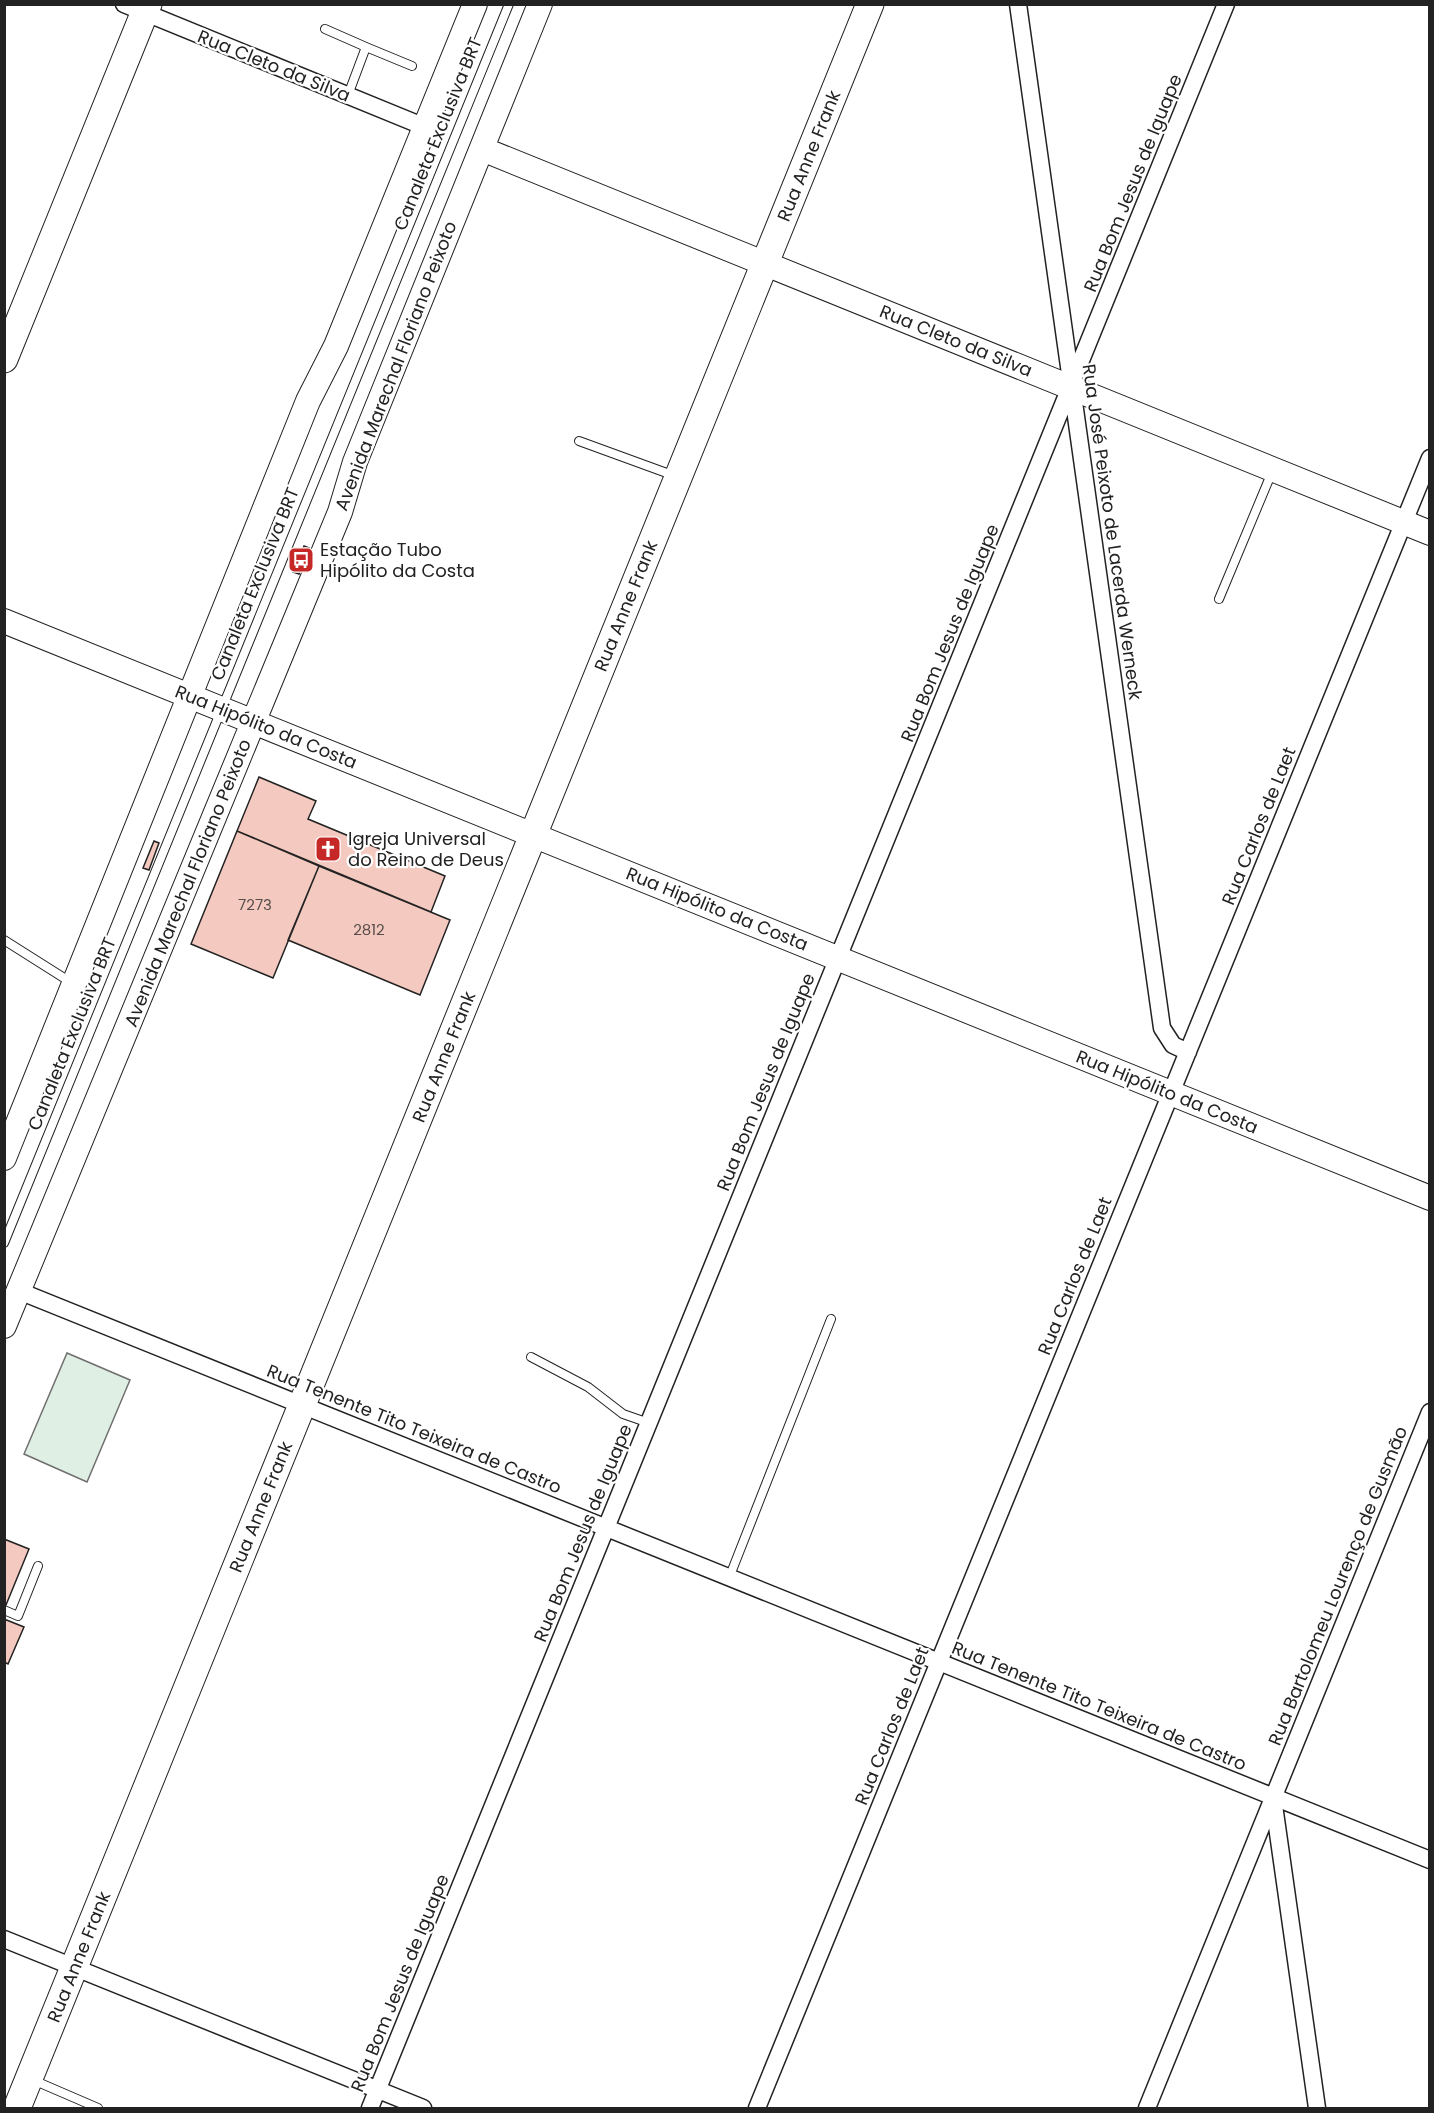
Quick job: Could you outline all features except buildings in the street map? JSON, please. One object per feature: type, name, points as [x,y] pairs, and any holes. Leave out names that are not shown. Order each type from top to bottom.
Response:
[{"type":"main road","name":"Rua Anne Frank","points":[[17,2109],[870,4]]},
{"type":"main road","points":[[4,359],[139,7]]},
{"type":"street","points":[[4,1158],[308,401],[336,346],[475,4]]},
{"type":"street","name":"Avenida Marechal Floriano Peixoto","points":[[4,1326],[340,512],[355,462],[540,4]]},
{"type":"street","name":"Rua José Peixoto de Lacerda Werneck","points":[[1018,4],[1162,1028],[1173,1045],[1188,1052]]},
{"type":"street","name":"Rua Bom Jesus de Iguape","points":[[369,2109],[1226,4]]},
{"type":"street","name":"Rua Cleto da Silva","points":[[139,7],[425,126]]},
{"type":"street","name":"Rua Cleto da Silva","points":[[482,149],[1430,533]]},
{"type":"street","name":"Rua Carlos de Laet","points":[[757,2109],[1430,458]]},
{"type":"street","name":"Rua Hipólito da Costa","points":[[4,621],[1430,1198]]},
{"type":"street","name":"Rua Tenente Tito Teixeira de Castro","points":[[19,1291],[1430,1860]]},
{"type":"street","name":"Rua Bartolomeu Lourenço de Gusmão","points":[[1147,2109],[1430,1412]]},
{"type":"street","points":[[1273,1797],[1317,2109]]},
{"type":"street","points":[[4,1939],[423,2109]]},
{"type":"lane","name":"Canaleta Exclusiva BRT","points":[[4,1243],[509,4]]},
{"type":"lane","points":[[325,29],[412,66]]},
{"type":"lane","points":[[348,95],[366,47]]},
{"type":"lane","points":[[579,441],[679,477]]},
{"type":"lane","points":[[1219,599],[1273,469]]},
{"type":"lane","points":[[4,940],[72,984]]},
{"type":"lane","points":[[729,1578],[831,1319]]},
{"type":"lane","points":[[531,1357],[582,1384],[623,1414],[649,1423]]},
{"type":"lane","points":[[4,1610],[18,1616],[38,1566]]},
{"type":"lane","points":[[30,2079],[98,2109]]},
{"type":"green space","points":[[67,1353],[130,1380],[87,1482],[24,1454]]},
{"type":"place","name":"Estação Tubo Hipólito da Costa","points":[[301,560]]},
{"type":"place","name":"Igreja Universal do Reino de Deus","points":[[328,849]]}]
